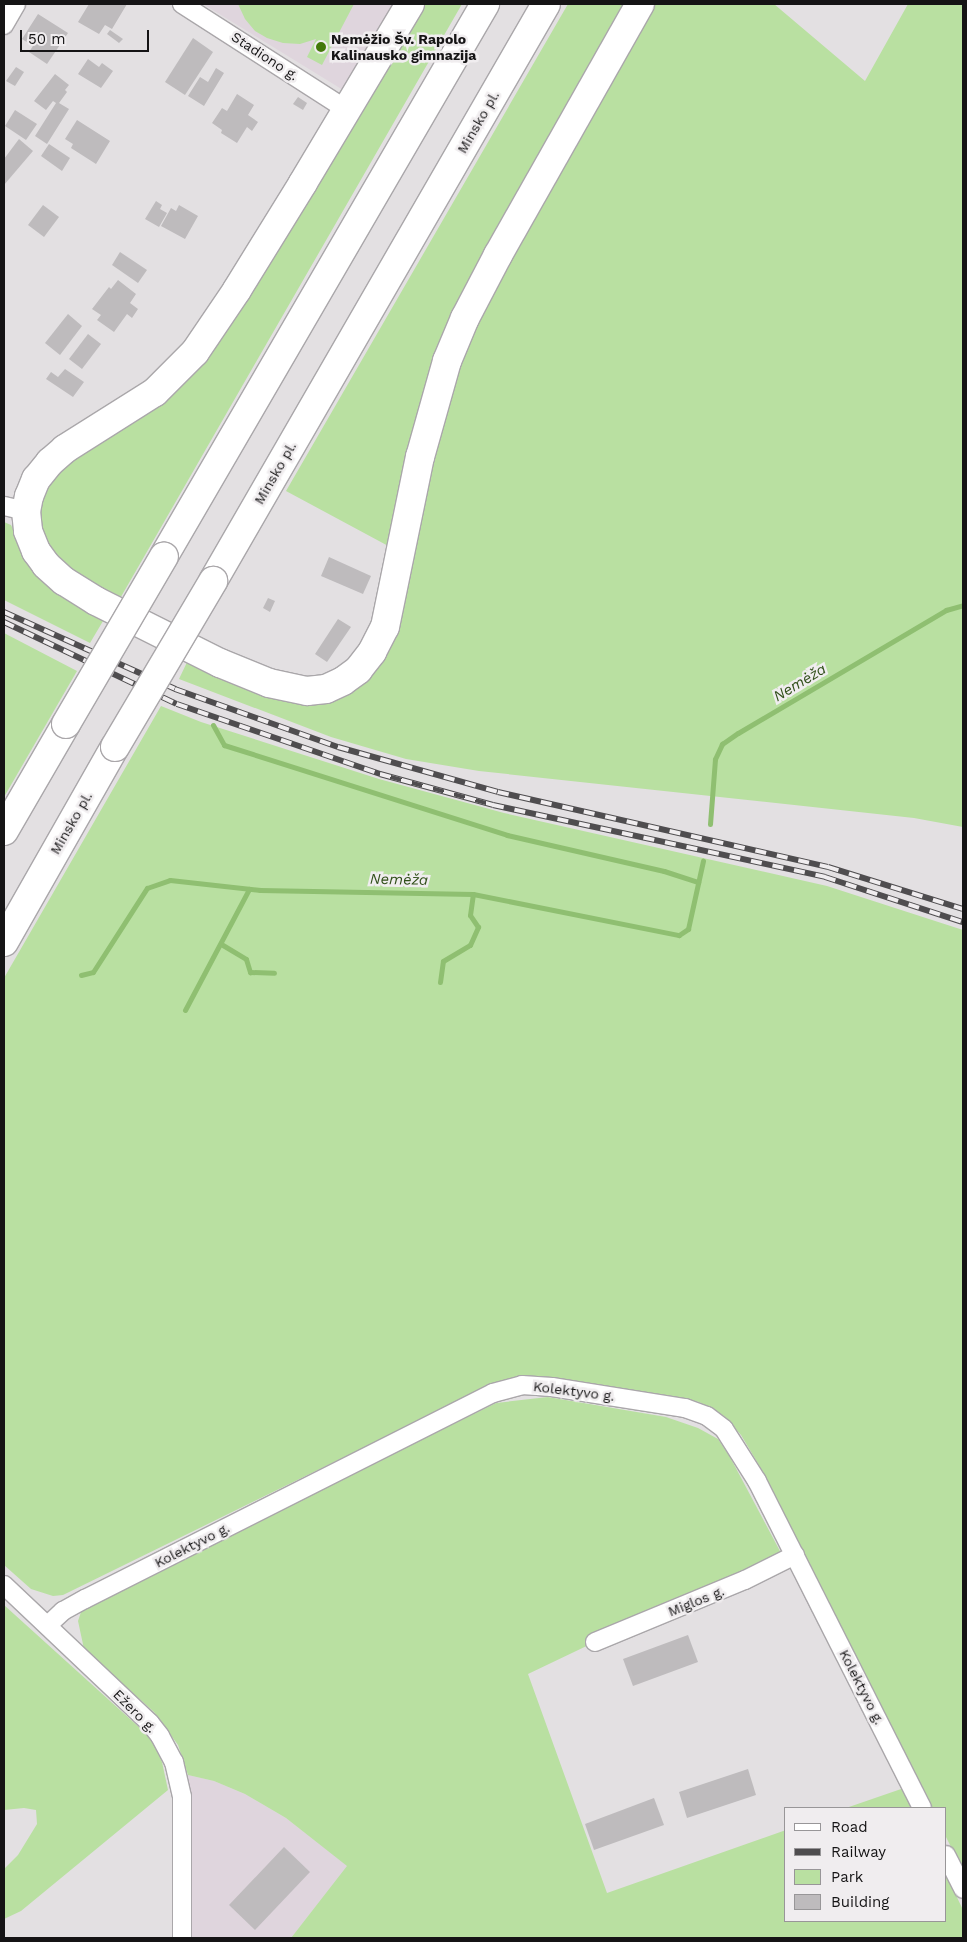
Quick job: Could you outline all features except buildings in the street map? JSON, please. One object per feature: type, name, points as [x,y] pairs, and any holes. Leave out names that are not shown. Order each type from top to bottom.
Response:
[{"type":"highway","points":[[410,4],[348,110],[237,290],[195,352],[155,392],[65,449],[50,462],[36,479],[29,496],[15,509],[28,531],[36,551],[46,566],[64,581],[96,601],[220,663],[269,683],[307,690],[326,689],[343,681],[358,670],[372,652],[385,627],[420,457],[447,360],[465,318],[498,255],[640,4]]},
{"type":"highway","points":[[4,831],[485,4]]},
{"type":"highway","name":"Minsko pl.","points":[[4,942],[115,746],[546,4]]},
{"type":"street","points":[[4,25],[16,4]]},
{"type":"street","name":"Stadiono g.","points":[[182,4],[348,110]]},
{"type":"street","name":"Kolektyvo g.","points":[[48,1625],[63,1612],[103,1590],[492,1393],[522,1385],[552,1387],[676,1406],[707,1416],[724,1429],[738,1448],[757,1480],[921,1807]]},
{"type":"street","name":"Miglos g.","points":[[595,1642],[745,1580],[795,1555]]},
{"type":"street","name":"Ežero g.","points":[[4,1585],[150,1723],[160,1736],[174,1762],[182,1797],[182,1938]]},
{"type":"street","points":[[947,1856],[963,1889]]},
{"type":"shaded area","name":"Nemėžio Šv. Rapolo Kalinausko gimnazija","points":[[203,4],[395,4],[343,90]]},
{"type":"shaded area","points":[[188,1775],[214,1781],[245,1794],[286,1818],[348,1866],[291,1938],[190,1938]]},
{"type":"green space","points":[[238,4],[354,4],[322,65],[307,57],[316,39],[300,44],[283,43],[267,38],[255,31],[245,19]]},
{"type":"green space","points":[[422,4],[462,4],[118,602],[76,578],[46,545],[37,514],[45,486],[62,466],[160,399]]},
{"type":"green space","points":[[568,4],[626,4],[465,289],[392,548],[286,491]]},
{"type":"green space","points":[[654,4],[774,4],[865,81],[908,4],[963,4],[963,827],[914,818],[479,771],[406,759],[331,737],[179,679],[189,658],[310,701],[400,620],[440,434],[453,384],[470,340],[493,289]]},
{"type":"green space","points":[[4,522],[11,525],[24,552],[106,616],[90,643],[4,600]]},
{"type":"green space","points":[[4,633],[77,671],[4,797]]},
{"type":"green space","points":[[161,706],[201,722],[379,779],[504,813],[827,886],[963,930],[963,1871],[947,1839],[947,1807],[931,1807],[763,1472],[741,1435],[724,1416],[699,1402],[672,1396],[550,1378],[521,1378],[479,1391],[63,1595],[53,1596],[31,1589],[4,1565],[4,978]]},
{"type":"green space","points":[[548,1397],[666,1417],[698,1428],[718,1439],[730,1457],[781,1553],[528,1674],[607,1893],[784,1831],[784,1922],[947,1922],[947,1876],[963,1910],[963,1938],[291,1938],[347,1866],[286,1818],[245,1794],[214,1781],[188,1775],[178,1745],[154,1712],[84,1649],[78,1621],[83,1606],[496,1403]]},
{"type":"green space","points":[[4,1605],[151,1738],[162,1762],[168,1790],[21,1911],[4,1919],[4,1869],[18,1855],[37,1824],[36,1810],[24,1808],[4,1810]]},
{"type":"green space","points":[[904,1788],[914,1807],[849,1807]]},
{"type":"waterway","name":"Nemėža","points":[[710,824],[715,759],[722,744],[946,610],[963,605]]},
{"type":"waterway","points":[[213,725],[224,745],[507,835],[664,871],[698,882]]},
{"type":"waterway","name":"Nemėža","points":[[81,975],[93,972],[147,888],[170,880],[260,890],[473,894],[679,935],[688,929],[703,861]]},
{"type":"waterway","points":[[185,1010],[249,889]]},
{"type":"waterway","points":[[440,982],[443,961],[470,945],[478,927],[470,915],[473,894]]},
{"type":"waterway","points":[[221,944],[246,959],[250,972],[274,973]]},
{"type":"railway","points":[[4,612],[175,689],[338,747],[498,792],[828,867],[963,909]]},
{"type":"railway","points":[[4,622],[177,704],[380,774],[493,805],[825,877],[963,922]]},
{"type":"place","name":"Nemėžio Šv. Rapolo Kalinausko gimnazija","points":[[321,47]]}]
